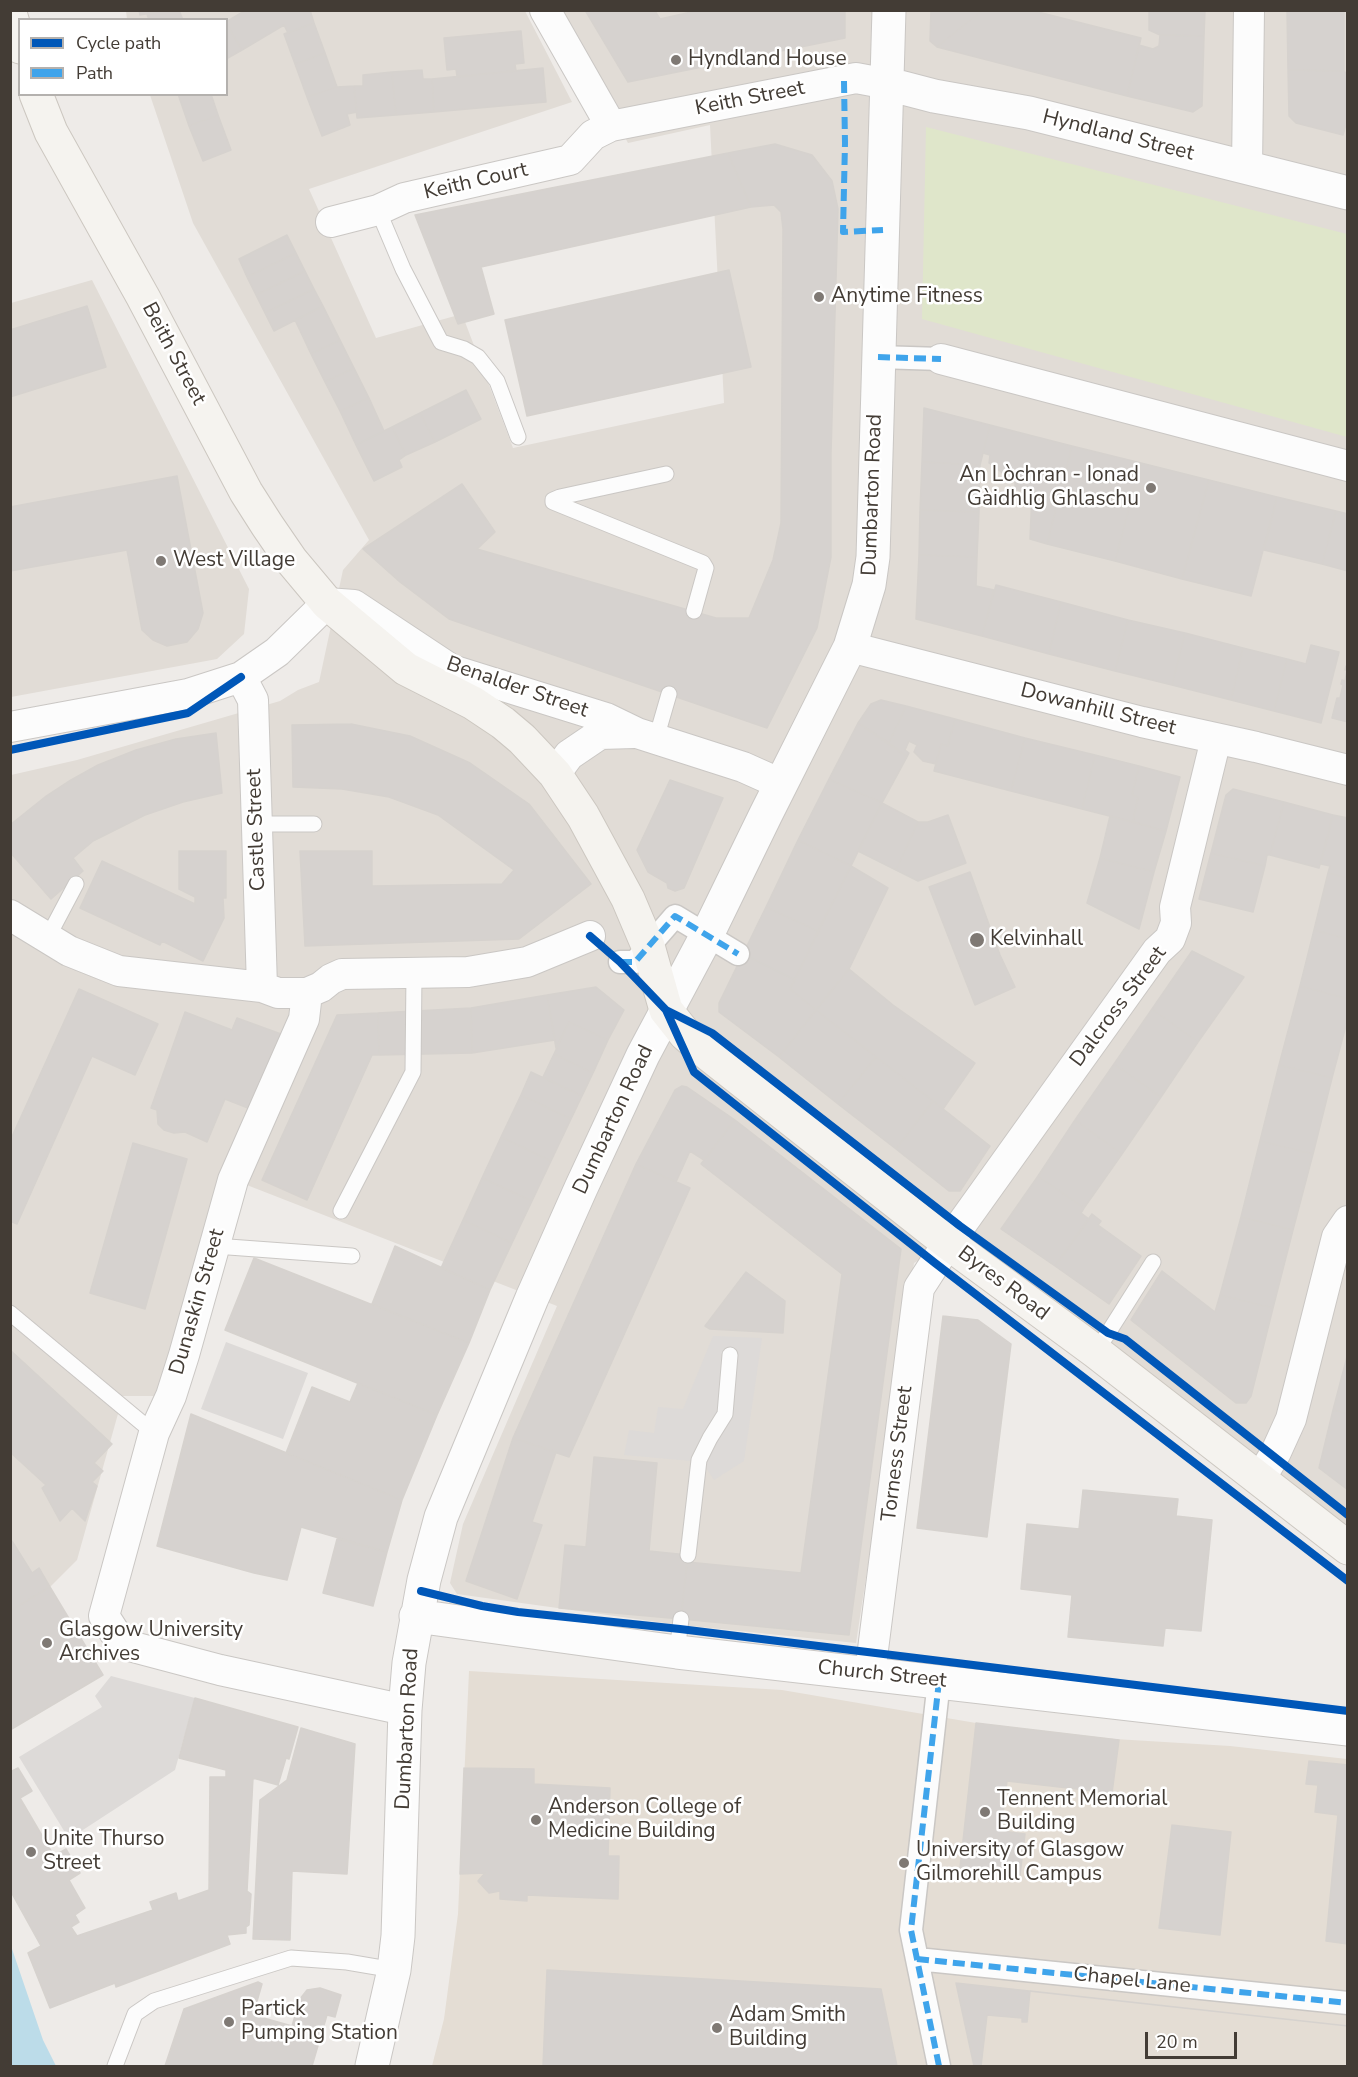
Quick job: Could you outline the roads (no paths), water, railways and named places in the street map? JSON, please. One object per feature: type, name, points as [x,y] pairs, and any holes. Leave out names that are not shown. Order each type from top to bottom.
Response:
[{"type":"main road","points":[[10,13],[18,40]]},
{"type":"main road","name":"Beith Street","points":[[37,96],[51,132],[246,492],[291,560],[327,603],[406,669],[473,704],[503,723],[522,739],[555,774],[605,855],[634,911],[648,946],[666,1010]]},
{"type":"main road","name":"Byres Road","points":[[666,1010],[685,1034],[706,1053],[948,1243],[1096,1352],[1347,1548]]},
{"type":"street","points":[[545,10],[611,126]]},
{"type":"street","name":"Dumbarton Road","points":[[372,2067],[394,1970],[400,1898],[408,1663],[416,1616],[441,1517],[541,1278],[643,1055],[707,935],[850,647],[869,585],[873,557],[890,10]]},
{"type":"street","points":[[1247,168],[1249,10]]},
{"type":"street","name":"Keith Street","points":[[611,126],[856,78],[888,84]]},
{"type":"street","name":"Hyndland Street","points":[[888,84],[934,96],[1029,113],[1347,193]]},
{"type":"street","name":"Keith Court","points":[[331,222],[378,210],[404,198],[570,160],[593,135],[611,126]]},
{"type":"street","points":[[878,357],[941,359],[1347,466]]},
{"type":"street","points":[[10,727],[188,694],[241,677],[277,652],[327,603]]},
{"type":"street","name":"Benalder Street","points":[[327,603],[354,605],[452,670],[606,718],[647,736],[751,770],[781,783]]},
{"type":"street","name":"Dowanhill Street","points":[[850,647],[1142,722],[1347,770]]},
{"type":"street","name":"Castle Street","points":[[241,677],[253,700],[262,987]]},
{"type":"street","name":"Benalder Street","points":[[555,774],[569,755],[600,734],[647,736]]},
{"type":"street","name":"Dalcross Street","points":[[948,1243],[1157,951],[1170,939],[1176,923],[1175,907],[1216,739]]},
{"type":"street","points":[[10,915],[69,951],[119,970],[262,987],[278,993],[307,993],[342,974],[468,972],[528,962],[590,936]]},
{"type":"street","points":[[620,962],[635,962],[675,916],[738,954]]},
{"type":"street","name":"Dunaskin Street","points":[[307,993],[304,1019],[233,1180],[174,1386],[154,1433],[104,1616],[122,1644],[220,1670],[405,1710]]},
{"type":"street","points":[[1260,1479],[1276,1452],[1291,1419],[1337,1237],[1347,1221]]},
{"type":"street","name":"Torness Street","points":[[870,1673],[919,1288],[948,1243]]},
{"type":"street","name":"Church Street","points":[[416,1616],[677,1652],[1347,1729]]},
{"type":"street","points":[[939,1681],[911,1930],[939,2067]]},
{"type":"street","name":"Chapel Lane","points":[[917,1959],[1347,2003]]},
{"type":"lane","points":[[378,210],[403,269],[441,342],[464,349],[478,357],[497,381],[518,437]]},
{"type":"lane","points":[[666,474],[560,497],[553,502],[703,563],[706,568],[694,611]]},
{"type":"lane","points":[[647,736],[669,694]]},
{"type":"lane","points":[[257,824],[314,824]]},
{"type":"lane","points":[[48,937],[76,884]]},
{"type":"lane","points":[[341,1211],[413,1072],[414,973]]},
{"type":"lane","points":[[215,1246],[352,1256]]},
{"type":"lane","points":[[1096,1352],[1153,1262]]},
{"type":"lane","points":[[10,1313],[154,1433]]},
{"type":"lane","points":[[687,1555],[699,1460],[725,1414],[730,1354]]},
{"type":"lane","points":[[677,1652],[681,1619]]},
{"type":"lane","points":[[115,2067],[135,2014],[154,2001],[291,1958],[347,1962],[394,1970]]},
{"type":"water","points":[[11,1946],[43,2040],[56,2066],[11,2066]]},
{"type":"place","name":"Hyndland House","points":[[676,60]]},
{"type":"place","name":"Anytime Fitness","points":[[819,297]]},
{"type":"place","name":"An Lòchran - Ionad Gàidhlig Ghlaschu","points":[[1151,488]]},
{"type":"place","name":"West Village","points":[[161,561]]},
{"type":"place","name":"Kelvinhall","points":[[977,940]]},
{"type":"place","name":"Glasgow University Archives","points":[[47,1643]]},
{"type":"place","name":"Tennent Memorial Building","points":[[985,1812]]},
{"type":"place","name":"Anderson College of Medicine Building","points":[[536,1820]]},
{"type":"place","name":"Unite Thurso Street","points":[[31,1852]]},
{"type":"place","name":"University of Glasgow Gilmorehill Campus","points":[[904,1863]]},
{"type":"place","name":"Partick Pumping Station","points":[[229,2022]]},
{"type":"place","name":"Adam Smith Building","points":[[717,2028]]}]
